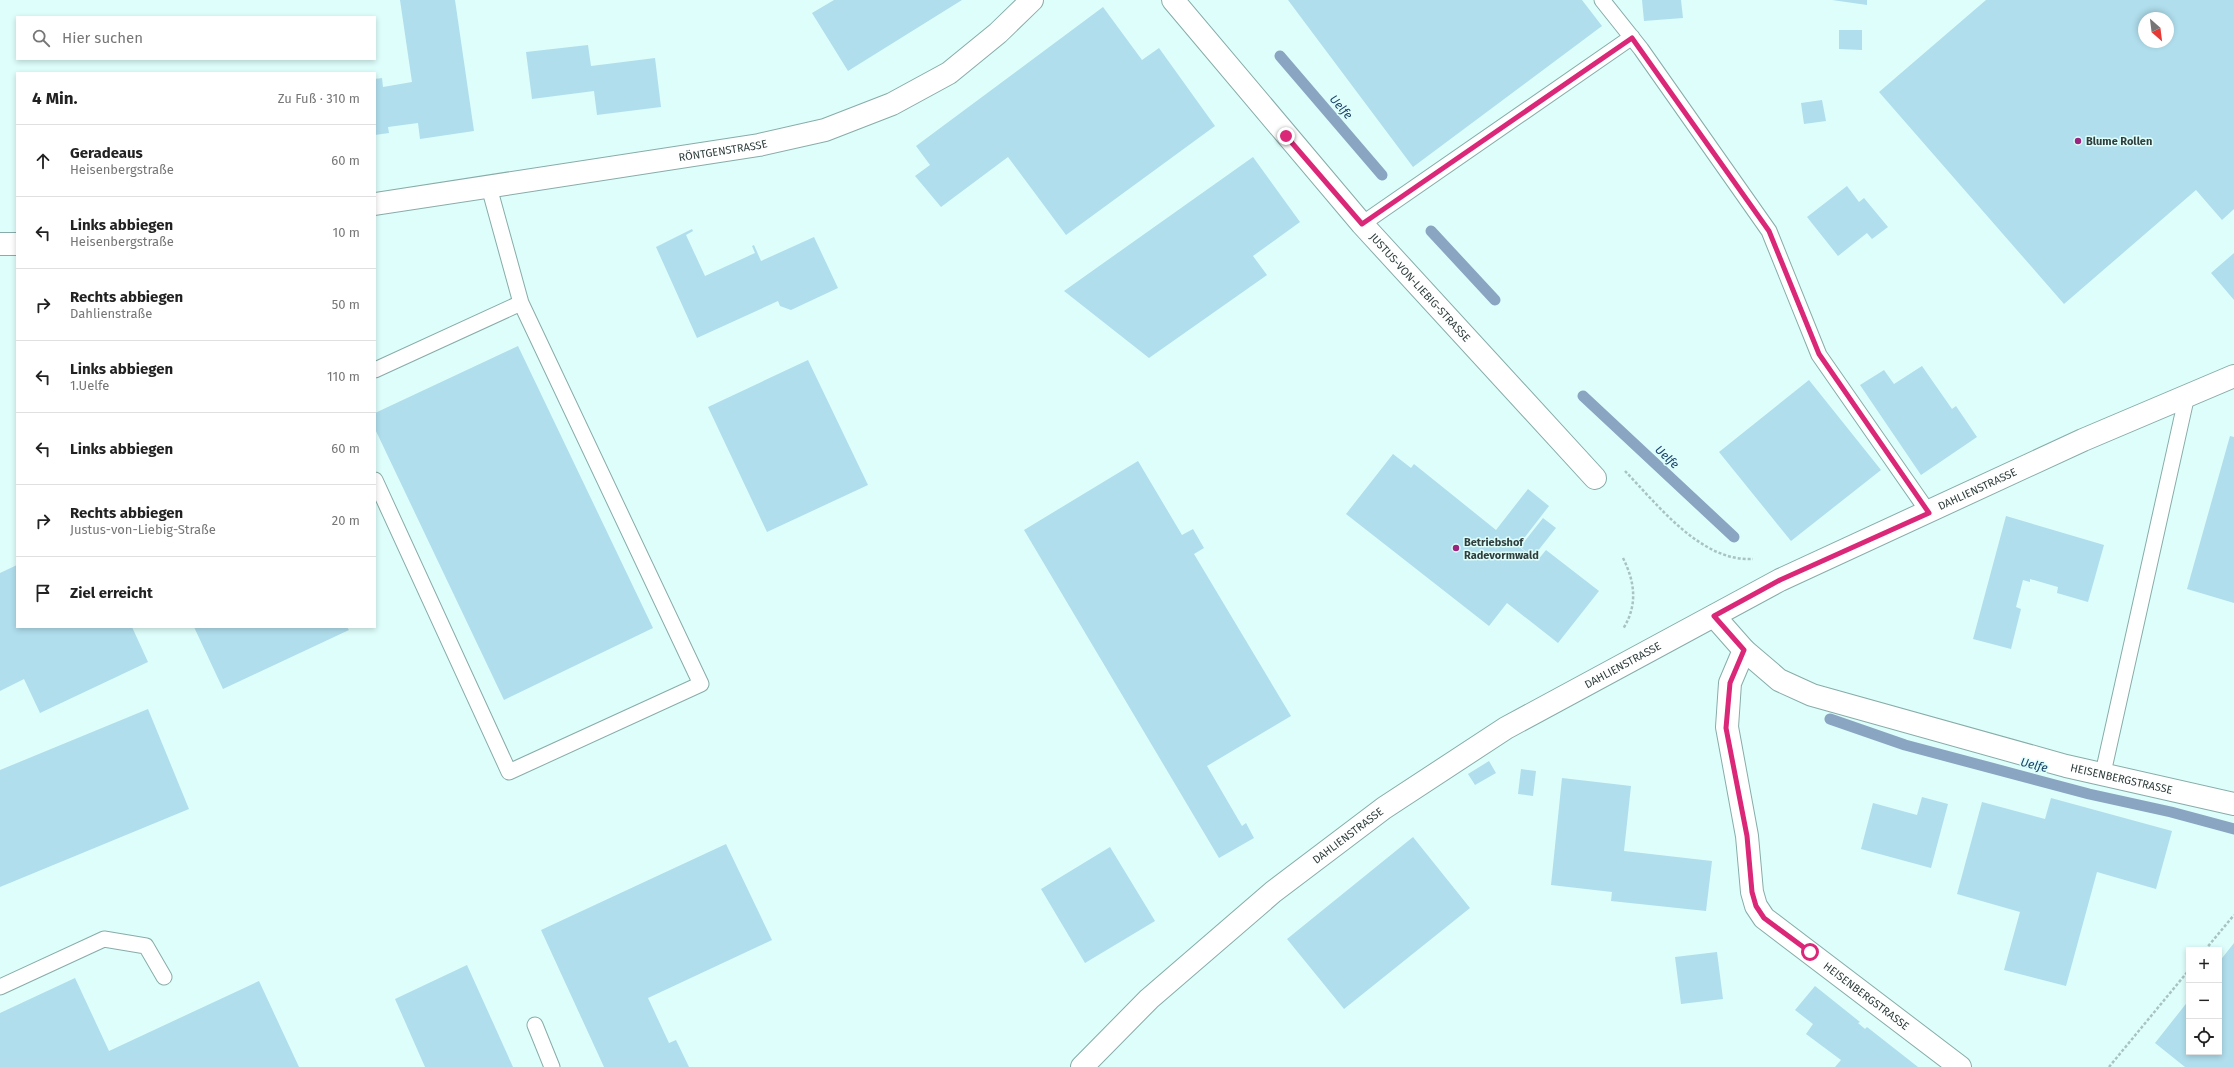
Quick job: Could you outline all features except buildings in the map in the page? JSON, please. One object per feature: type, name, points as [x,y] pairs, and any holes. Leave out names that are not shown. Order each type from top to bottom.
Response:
[{"type":"street","name":"RÖNTGENSTRASSE","points":[[376,204],[759,145],[825,130],[892,104],[949,73],[998,33],[1032,0]]},
{"type":"street","name":"JUSTUS-VON-LIEBIG-STRASSE","points":[[1173,0],[1362,224],[1595,478]]},
{"type":"street","points":[[0,244],[16,244]]},
{"type":"street","name":"DAHLIENSTRASSE","points":[[1082,1067],[1160,989],[1273,892],[1384,808],[1506,728],[1780,580],[1929,513],[2083,440],[2234,376]]},
{"type":"street","name":"HEISENBERGSTRASSE","points":[[1714,616],[1744,650],[1779,680],[1812,695],[2059,764],[2234,804]]},
{"type":"street","name":"HEISENBERGSTRASSE","points":[[1744,650],[1730,683],[1726,728],[1747,836],[1752,892],[1756,906],[1764,918],[1960,1067]]},
{"type":"lane","points":[[1602,0],[1632,38],[1769,231],[1819,354],[1929,513]]},
{"type":"lane","points":[[1362,224],[1632,38]]},
{"type":"lane","points":[[376,482],[509,772],[701,684],[521,303],[489,187]]},
{"type":"lane","points":[[376,370],[521,303]]},
{"type":"lane","points":[[2103,774],[2187,395]]},
{"type":"lane","points":[[0,987],[104,939],[146,946],[164,977]]},
{"type":"lane","points":[[535,1025],[552,1067]]},
{"type":"path","points":[[1654,501],[1682,529],[1702,545],[1719,554],[1741,560],[1754,559]]},
{"type":"path","points":[[1621,632],[1631,616],[1633,603],[1629,570],[1623,558]]},
{"type":"path","points":[[2207,947],[2234,914]]},
{"type":"path","points":[[2109,1067],[2186,974]]},
{"type":"waterway","name":"Uelfe","points":[[1280,56],[1382,175]]},
{"type":"waterway","name":"Uelfe","points":[[1431,231],[1495,300]]},
{"type":"waterway","name":"Uelfe","points":[[1583,396],[1734,537]]},
{"type":"waterway","name":"Uelfe","points":[[1830,719],[1905,745],[2089,794],[2171,812],[2234,829]]},
{"type":"place","name":"Blume Rollen","points":[[2078,141]]},
{"type":"place","name":"Betriebshof Radevormwald","points":[[1456,548]]},
{"type":"route","points":[[1286,136],[1362,224],[1632,38],[1769,231],[1819,354],[1929,513],[1780,580],[1714,616],[1744,650],[1730,683],[1726,728],[1747,836],[1752,892],[1756,906],[1764,918],[1810,952]]}]
